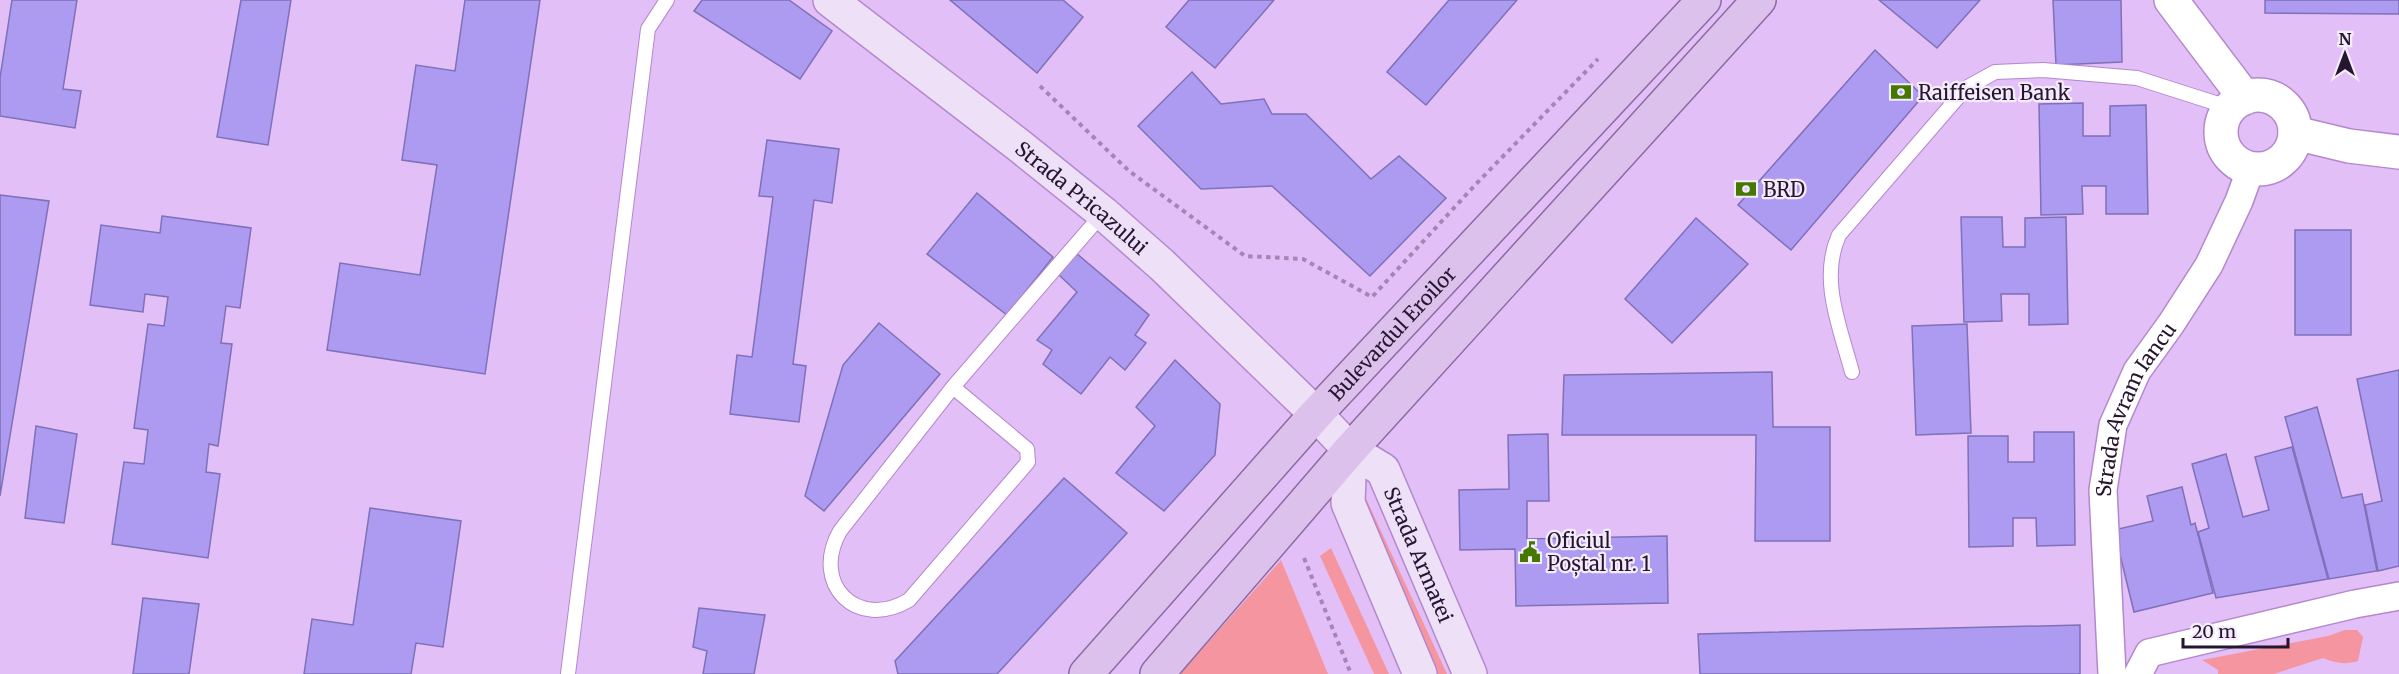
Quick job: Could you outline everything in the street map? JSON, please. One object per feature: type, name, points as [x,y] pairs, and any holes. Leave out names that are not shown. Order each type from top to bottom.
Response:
[{"type":"main road","name":"Strada Pricazului","points":[[830,0],[1103,213],[1162,265],[1316,414]]},
{"type":"main road","name":"Bulevardul Eroilor","points":[[1086,674],[1316,414],[1704,0]]},
{"type":"main road","points":[[1156,674],[1350,450],[1759,0]]},
{"type":"main road","name":"Strada Armatei","points":[[1316,414],[1350,450],[1383,470],[1470,674]]},
{"type":"main road","points":[[1350,450],[1348,502],[1420,674]]},
{"type":"street","points":[[2171,0],[2238,103]]},
{"type":"street","points":[[2257,95],[2280,102],[2289,111],[2294,121],[2295,134],[2289,154],[2281,161],[2272,167],[2251,168],[2230,157],[2224,147],[2222,124],[2238,103],[2257,95]]},
{"type":"street","points":[[2295,134],[2349,146],[2399,152]]},
{"type":"street","name":"Strada Avram Iancu","points":[[2112,674],[2103,490],[2113,425],[2137,371],[2209,265],[2240,201],[2251,168]]},
{"type":"street","points":[[2110,633],[2144,664],[2355,604],[2399,596]]},
{"type":"lane","points":[[568,674],[648,29],[667,0]]},
{"type":"lane","points":[[1852,372],[1829,276],[1832,251],[1839,235],[1966,88],[1995,72],[2043,69],[2137,78],[2238,103]]},
{"type":"lane","points":[[953,387],[1028,449],[1028,462],[909,600],[897,607],[882,611],[859,607],[838,591],[829,568],[832,545],[840,531],[953,387],[1103,213]]},
{"type":"path","points":[[1040,86],[1129,171],[1245,256],[1303,259],[1372,297],[1476,184],[1606,50]]},
{"type":"path","points":[[1299,548],[1351,674]]},
{"type":"shaded area","points":[[1363,492],[1447,674],[1427,674],[1350,501]]},
{"type":"shaded area","points":[[1331,548],[1389,674],[1374,674],[1320,556]]},
{"type":"shaded area","points":[[1281,560],[1328,674],[1180,674]]},
{"type":"shaded area","points":[[2345,630],[2357,630],[2363,637],[2358,661],[2340,663],[2323,658],[2274,674],[2218,674],[2218,670],[2202,660],[2328,636]]},
{"type":"building","points":[[12,0],[77,0],[63,89],[81,91],[75,128],[0,116],[0,78]]},
{"type":"building","points":[[241,0],[291,0],[268,145],[217,137]]},
{"type":"building","points":[[465,0],[540,0],[485,374],[327,350],[340,263],[420,275],[437,165],[402,160],[416,65],[455,71]]},
{"type":"building","points":[[702,0],[789,0],[832,31],[800,79],[694,11]]},
{"type":"building","points":[[950,0],[1063,0],[1083,17],[1037,73]]},
{"type":"building","points":[[1189,0],[1274,0],[1215,68],[1166,27]]},
{"type":"building","points":[[1449,0],[1517,0],[1426,105],[1387,72]]},
{"type":"building","points":[[1879,0],[1980,0],[1937,48]]},
{"type":"building","points":[[2053,0],[2121,0],[2122,62],[2056,65]]},
{"type":"building","points":[[2265,0],[2399,0],[2399,14],[2265,13]]},
{"type":"building","points":[[1875,50],[1923,96],[1791,250],[1738,205]]},
{"type":"building","points":[[1192,72],[1221,104],[1264,99],[1272,114],[1306,114],[1371,179],[1399,156],[1446,198],[1370,276],[1272,186],[1201,189],[1138,126]]},
{"type":"building","points":[[2083,103],[2083,136],[2110,136],[2110,106],[2146,105],[2148,214],[2106,214],[2106,186],[2082,186],[2083,214],[2041,215],[2039,104]]},
{"type":"building","points":[[767,140],[839,149],[832,203],[814,200],[793,364],[806,366],[799,422],[730,414],[737,355],[752,357],[773,197],[759,196]]},
{"type":"building","points":[[977,193],[1053,257],[1007,315],[927,254]]},
{"type":"building","points":[[0,195],[49,201],[0,496]]},
{"type":"building","points":[[162,216],[251,228],[240,308],[226,306],[221,343],[232,344],[218,446],[209,444],[206,472],[220,474],[208,558],[112,544],[124,462],[144,464],[148,430],[134,428],[148,324],[164,326],[168,297],[145,294],[143,312],[90,305],[101,225],[160,233]]},
{"type":"building","points":[[1961,217],[2002,217],[2003,247],[2025,247],[2025,218],[2066,217],[2068,324],[2029,325],[2029,294],[2001,294],[2002,321],[1964,322]]},
{"type":"building","points":[[1696,218],[1748,264],[1672,343],[1625,299]]},
{"type":"building","points":[[2295,230],[2351,230],[2351,335],[2295,335]]},
{"type":"building","points":[[1076,253],[1149,315],[1135,335],[1146,343],[1125,370],[1110,357],[1081,394],[1043,364],[1052,350],[1037,340],[1077,292],[1058,274]]},
{"type":"building","points":[[879,323],[940,374],[824,511],[805,496],[843,365]]},
{"type":"building","points":[[1967,324],[1971,433],[1916,435],[1912,326]]},
{"type":"building","points":[[1175,360],[1220,404],[1215,455],[1164,511],[1116,473],[1155,426],[1136,407]]},
{"type":"building","points":[[2399,370],[2399,566],[2378,571],[2365,505],[2382,501],[2357,379]]},
{"type":"building","points":[[1772,372],[1773,427],[1830,427],[1830,541],[1755,541],[1756,435],[1562,435],[1564,375]]},
{"type":"building","points":[[2317,407],[2342,498],[2362,494],[2377,571],[2329,579],[2285,417]]},
{"type":"building","points":[[36,426],[77,434],[64,523],[25,518]]},
{"type":"building","points":[[2034,432],[2074,432],[2075,545],[2037,546],[2036,518],[2013,518],[2013,546],[1969,547],[1968,436],[2008,436],[2008,462],[2034,462]]},
{"type":"building","points":[[1548,434],[1549,501],[1527,501],[1527,539],[1667,536],[1668,603],[1516,606],[1515,549],[1460,550],[1459,490],[1509,489],[1508,435]]},
{"type":"building","points":[[2292,447],[2328,579],[2216,598],[2198,532],[2209,528],[2192,464],[2226,454],[2243,517],[2269,510],[2255,457]]},
{"type":"building","points":[[1064,478],[1127,533],[997,674],[898,674],[895,661]]},
{"type":"building","points":[[2182,487],[2191,525],[2195,523],[2213,593],[2134,612],[2114,530],[2153,521],[2147,496]]},
{"type":"building","points":[[370,508],[461,521],[443,647],[416,643],[411,674],[304,674],[312,619],[353,625]]},
{"type":"building","points":[[143,598],[199,604],[189,674],[133,674]]},
{"type":"building","points":[[699,608],[765,615],[754,674],[703,674],[707,651],[693,647]]},
{"type":"building","points":[[2080,625],[2080,674],[1700,674],[1698,634]]},
{"type":"place","name":"Raiffeisen Bank","points":[[1901,92]]},
{"type":"place","name":"BRD","points":[[1746,189]]},
{"type":"place","name":"Oficiul Poștal nr. 1","points":[[1530,552]]}]
